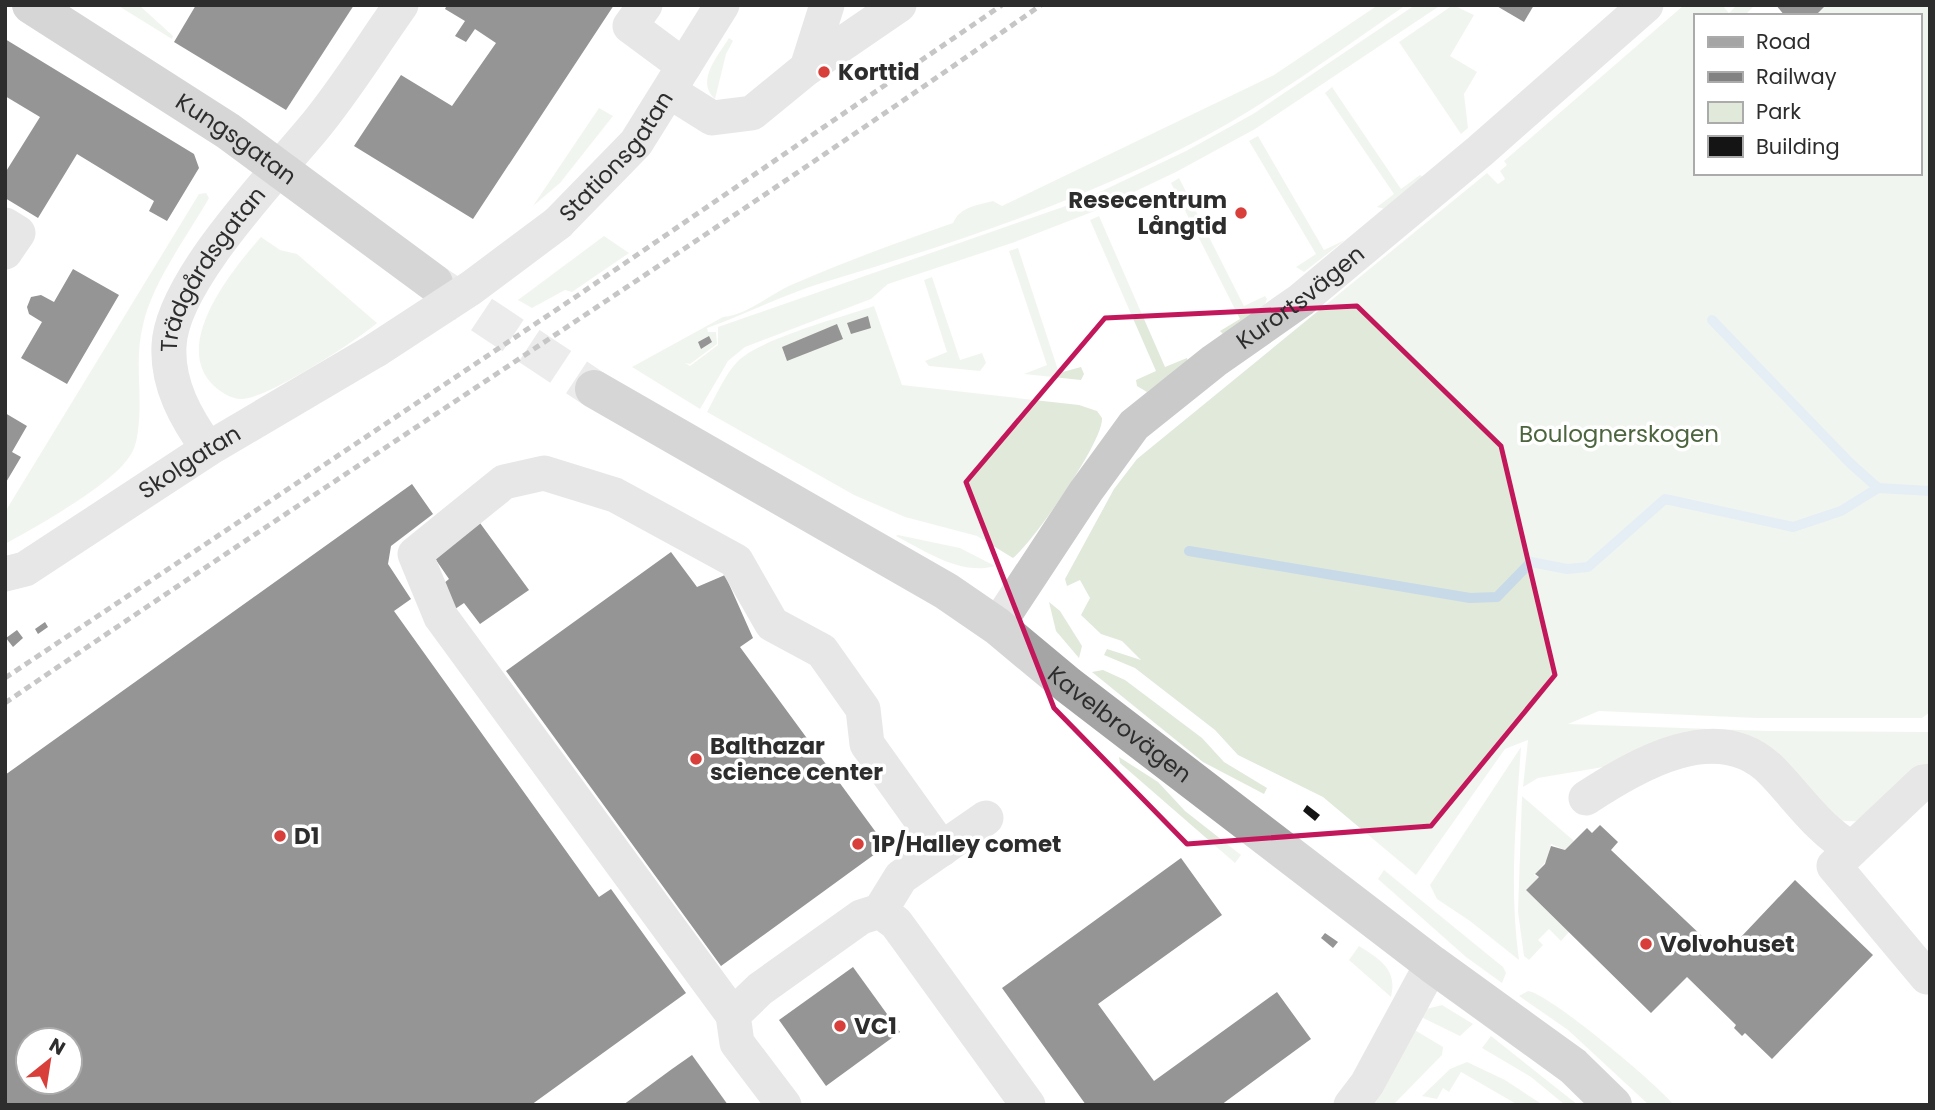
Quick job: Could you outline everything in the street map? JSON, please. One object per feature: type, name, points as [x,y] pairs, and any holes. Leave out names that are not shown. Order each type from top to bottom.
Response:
[{"type":"main road","name":"Kungsgatan","points":[[31,5],[228,131],[434,283]]},
{"type":"main road","name":"Kavelbrovägen","points":[[594,389],[946,591],[997,626],[1068,685],[1432,964],[1573,1066],[1613,1105]]},
{"type":"street","name":"Trädgårdsgatan","points":[[208,449],[187,419],[172,382],[168,344],[179,310],[205,262],[277,168],[312,130],[401,5]]},
{"type":"street","points":[[645,5],[630,26],[712,118],[752,113],[807,68],[900,5]]},
{"type":"street","name":"Stationsgatan","points":[[376,349],[482,280],[558,223],[636,143],[722,5]]},
{"type":"street","points":[[807,68],[827,5]]},
{"type":"street","name":"Kurortsvägen","points":[[997,626],[1086,491],[1134,425],[1214,361],[1311,292],[1480,151],[1646,5]]},
{"type":"street","points":[[5,225],[18,233],[5,252]]},
{"type":"street","name":"Skolgatan","points":[[5,574],[25,569],[208,449],[376,349]]},
{"type":"street","points":[[784,1105],[737,1043],[733,1014],[441,617],[415,554],[504,482],[544,473],[615,495],[736,561],[772,624],[822,650],[863,709],[867,744],[942,849]]},
{"type":"street","points":[[1586,798],[1651,760],[1705,746],[1728,748],[1751,755],[1769,769],[1810,817],[1831,836],[1852,849]]},
{"type":"street","points":[[1927,977],[1834,866],[1923,782],[1930,781]]},
{"type":"street","points":[[733,1014],[760,989],[861,917],[880,911],[901,877],[986,818]]},
{"type":"street","points":[[880,911],[896,923],[1028,1105]]},
{"type":"street","points":[[1351,1105],[1367,1084],[1432,964]]},
{"type":"highlighted area","points":[[1357,306],[1501,446],[1555,675],[1431,826],[1187,844],[1054,708],[966,482],[1105,318]]},
{"type":"green space","points":[[117,5],[139,5],[173,36],[172,39]]},
{"type":"green space","points":[[1378,5],[1406,5],[1269,98],[1183,148],[1055,205],[802,290],[707,328],[708,332],[716,332],[717,344],[690,364],[685,363],[690,366],[718,345],[718,327],[1083,200],[1186,151],[1253,114],[1415,5],[1441,5],[1255,129],[1176,172],[1092,212],[1015,242],[888,284],[871,299],[745,347],[728,361],[700,409],[632,367],[723,317],[749,309],[791,285],[871,252],[953,223],[960,213],[970,208],[993,201],[1002,206],[1274,75]]},
{"type":"green space","points":[[1453,5],[1474,15],[1450,56],[1477,72],[1464,94],[1468,128],[1461,134],[1399,42]]},
{"type":"green space","name":"Boulognerskogen","points":[[1684,5],[1722,5],[1729,13],[1737,5],[1755,5],[1746,14],[1694,14],[1694,175],[1921,175],[1921,14],[1817,14],[1826,5],[1930,5],[1930,712],[1922,718],[1756,718],[1599,711],[1568,724],[1769,731],[1930,732],[1930,766],[1861,821],[1845,821],[1821,813],[1802,797],[1776,765],[1633,762],[1538,778],[1523,787],[1528,740],[1505,749],[1416,875],[1323,797],[1238,755],[1215,730],[1135,668],[1104,655],[1107,649],[1141,660],[1122,641],[1101,634],[1081,615],[1090,598],[1080,580],[1067,586],[1065,579],[1114,489],[1137,459],[1487,173],[1498,184],[1505,179],[1500,171],[1507,165],[1504,161]]},
{"type":"green space","points":[[729,38],[733,41],[726,54],[715,99],[707,84],[710,68]]},
{"type":"green space","points":[[1332,87],[1401,189],[1420,175],[1423,177],[1385,209],[1377,207],[1394,194],[1325,93]]},
{"type":"green space","points":[[599,108],[613,116],[560,183],[533,206]]},
{"type":"green space","points":[[1258,136],[1324,250],[1345,240],[1304,272],[1296,267],[1316,254],[1249,141]]},
{"type":"green space","points":[[1179,178],[1244,306],[1265,296],[1267,299],[1265,304],[1224,335],[1220,331],[1240,319],[1171,183]]},
{"type":"green space","points":[[206,193],[209,198],[162,276],[143,325],[140,338],[139,417],[132,453],[117,471],[88,494],[5,544],[5,512],[199,194]]},
{"type":"green space","points":[[1099,216],[1165,367],[1187,358],[1188,362],[1147,392],[1137,386],[1136,380],[1156,371],[1090,220]]},
{"type":"green space","points":[[604,236],[629,253],[572,292],[565,290],[532,308],[518,300]]},
{"type":"green space","points":[[261,237],[280,250],[297,254],[377,323],[351,343],[291,379],[256,396],[239,399],[214,386],[202,369],[199,350],[202,329],[210,308],[222,287]]},
{"type":"green space","points":[[1018,248],[1059,373],[1081,367],[1084,374],[1081,380],[1024,374],[1047,365],[1009,251]]},
{"type":"green space","points":[[932,277],[960,360],[982,353],[986,363],[980,371],[929,366],[925,361],[947,352],[924,280]]},
{"type":"green space","points":[[874,306],[902,385],[1079,405],[1097,411],[1102,418],[1092,447],[1066,491],[1036,533],[1013,558],[977,536],[905,517],[854,495],[707,412],[729,372],[749,353],[782,337]]},
{"type":"green space","points":[[896,536],[960,548],[995,566],[969,568],[956,565],[931,555]]},
{"type":"green space","points":[[1049,602],[1060,611],[1082,646],[1079,658],[1056,631]]},
{"type":"green space","points":[[1103,670],[1125,680],[1202,738],[1224,762],[1267,788],[1264,794],[1203,762],[1092,672]]},
{"type":"green space","points":[[1521,747],[1514,880],[1519,960],[1437,899],[1430,885]]},
{"type":"green space","points":[[1119,757],[1158,782],[1185,811],[1241,855],[1235,863],[1120,763]]},
{"type":"green space","points":[[1522,796],[1574,841],[1565,850],[1551,844],[1547,860],[1534,875],[1539,877],[1526,890],[1569,932],[1561,941],[1549,929],[1538,940],[1543,945],[1529,960],[1524,956],[1518,912]]},
{"type":"green space","points":[[1384,870],[1503,967],[1506,973],[1502,983],[1466,957],[1378,879]]},
{"type":"green space","points":[[1359,946],[1386,966],[1392,979],[1391,997],[1349,960]]},
{"type":"green space","points":[[1528,991],[1558,1007],[1579,1023],[1626,1060],[1674,1105],[1649,1105],[1568,1030],[1519,996]]},
{"type":"green space","points":[[1442,1005],[1473,1024],[1460,1036],[1419,1016],[1426,1009]]},
{"type":"green space","points":[[1413,1029],[1443,1047],[1442,1055],[1393,1105],[1363,1105]]},
{"type":"green space","points":[[1491,1036],[1578,1105],[1565,1105],[1531,1077],[1482,1048]]},
{"type":"green space","points":[[1467,1062],[1505,1080],[1543,1105],[1518,1105],[1461,1072],[1449,1092],[1443,1088],[1437,1099],[1422,1096],[1450,1069]]},
{"type":"building","points":[[196,5],[354,5],[286,110],[174,42]]},
{"type":"building","points":[[447,5],[614,5],[473,219],[354,146],[401,75],[452,106],[496,43],[475,29],[466,42],[455,36],[465,21],[445,9]]},
{"type":"building","points":[[1495,5],[1534,5],[1524,22]]},
{"type":"building","points":[[1776,5],[1826,5],[1817,14],[1783,14]]},
{"type":"building","points":[[5,39],[194,154],[199,168],[167,221],[149,211],[154,201],[77,154],[38,218],[5,198],[5,173],[40,117],[5,96]]},
{"type":"building","points":[[73,269],[119,295],[67,384],[21,358],[42,322],[29,314],[27,307],[31,297],[41,295],[54,302]]},
{"type":"building","points":[[868,316],[871,328],[851,334],[847,323]]},
{"type":"building","points":[[837,324],[843,339],[787,361],[782,347]]},
{"type":"building","points":[[709,336],[712,342],[701,349],[698,342]]},
{"type":"building","points":[[5,413],[27,426],[12,452],[21,457],[5,484]]},
{"type":"building","name":"D1","points":[[412,484],[433,514],[391,546],[388,564],[411,599],[394,611],[599,897],[611,889],[686,993],[531,1105],[5,1105],[5,775]]},
{"type":"building","points":[[480,523],[529,590],[480,624],[464,603],[455,609],[439,587],[449,579],[434,557]]},
{"type":"building","name":"Balthazar science center","points":[[671,552],[697,587],[725,575],[753,638],[740,647],[886,846],[721,966],[506,671]]},
{"type":"building","points":[[45,622],[48,627],[38,634],[35,629]]},
{"type":"building","points":[[17,630],[23,638],[13,647],[6,638]]},
{"type":"building","points":[[1307,805],[1320,815],[1315,821],[1303,811]]},
{"type":"building","name":"Volvohuset","points":[[1600,825],[1618,842],[1611,850],[1723,956],[1795,880],[1873,955],[1772,1059],[1745,1033],[1742,1036],[1734,1028],[1736,1025],[1687,977],[1651,1013],[1526,890],[1539,877],[1535,874],[1545,864],[1551,846],[1565,850],[1587,828],[1592,833]]},
{"type":"building","points":[[1181,858],[1222,915],[1098,1004],[1154,1081],[1277,992],[1311,1039],[1221,1105],[1086,1105],[1002,988]]},
{"type":"building","points":[[1325,933],[1338,942],[1333,948],[1321,938]]},
{"type":"building","name":"VC1","points":[[853,967],[900,1032],[826,1086],[779,1020]]},
{"type":"building","points":[[692,1055],[728,1105],[623,1105],[672,1069]]},
{"type":"waterway","points":[[1712,320],[1850,463],[1878,488]]},
{"type":"waterway","points":[[1189,551],[1470,598],[1497,597],[1531,562],[1567,569],[1588,567],[1665,499],[1793,527],[1841,511],[1878,488],[1930,491]]},
{"type":"tunnel","points":[[434,283],[594,389]]},
{"type":"railway","points":[[5,678],[577,296],[1002,5]]},
{"type":"railway","points":[[5,703],[784,182],[1041,5]]},
{"type":"place","name":"Korttid","points":[[824,72]]},
{"type":"place","name":"Resecentrum Långtid","points":[[1241,213]]},
{"type":"place","name":"Balthazar science center","points":[[696,759]]},
{"type":"place","name":"D1","points":[[280,836]]},
{"type":"place","name":"1P/Halley comet","points":[[858,844]]},
{"type":"place","name":"Volvohuset","points":[[1646,944]]},
{"type":"place","name":"VC1","points":[[840,1026]]}]
